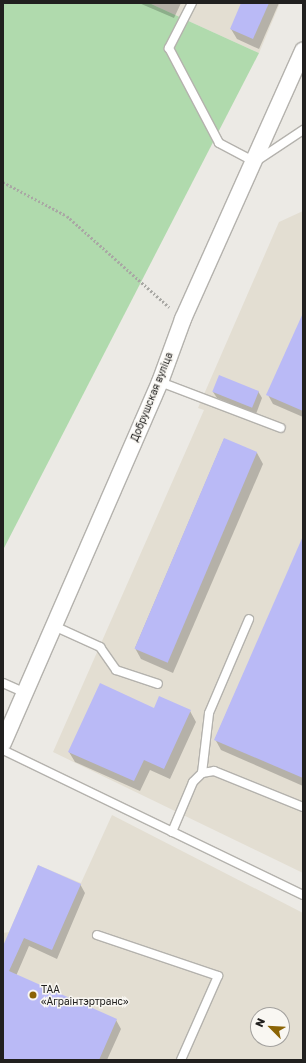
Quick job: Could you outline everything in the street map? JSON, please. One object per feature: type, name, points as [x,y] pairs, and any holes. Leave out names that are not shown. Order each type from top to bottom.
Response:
[{"type":"street","name":"Добрушская вуліца","points":[[3,743],[160,382],[183,319],[255,162],[303,51]]},
{"type":"lane","points":[[192,3],[168,48],[219,143],[255,162],[303,130]]},
{"type":"lane","points":[[160,382],[281,428]]},
{"type":"lane","points":[[202,773],[209,713],[249,619]]},
{"type":"lane","points":[[54,626],[100,647],[116,670],[158,684]]},
{"type":"lane","points":[[3,683],[25,693]]},
{"type":"lane","points":[[3,750],[303,896]]},
{"type":"lane","points":[[172,832],[193,782],[202,773],[214,771],[303,807]]},
{"type":"lane","points":[[96,935],[218,976],[181,1060]]},
{"type":"path","points":[[3,182],[67,216],[183,319]]},
{"type":"shaded area","points":[[149,3],[280,3],[259,53]]},
{"type":"shaded area","points":[[303,211],[303,873],[53,752],[204,410],[198,408],[279,222]]},
{"type":"shaded area","name":"ТАА «Аграінтэртранс»","points":[[112,815],[303,913],[303,1060],[3,1060],[3,933],[9,932],[38,865],[81,883]]},
{"type":"green space","points":[[3,3],[149,3],[259,53],[3,550]]},
{"type":"building","points":[[241,3],[269,3],[253,39],[230,29]]},
{"type":"building","points":[[303,313],[303,411],[266,395]]},
{"type":"building","points":[[219,375],[259,391],[252,408],[212,392]]},
{"type":"building","points":[[224,438],[257,452],[168,663],[135,649]]},
{"type":"building","points":[[303,536],[303,778],[214,740]]},
{"type":"building","points":[[100,683],[154,708],[159,696],[191,710],[164,769],[144,760],[134,781],[68,752]]},
{"type":"building","name":"ТАА «Аграінтэртранс»","points":[[38,865],[81,884],[52,950],[24,938],[9,971],[117,1019],[99,1060],[3,1060],[3,946]]},
{"type":"place","name":"ТАА «Аграінтэртранс»","points":[[33,995]]}]
